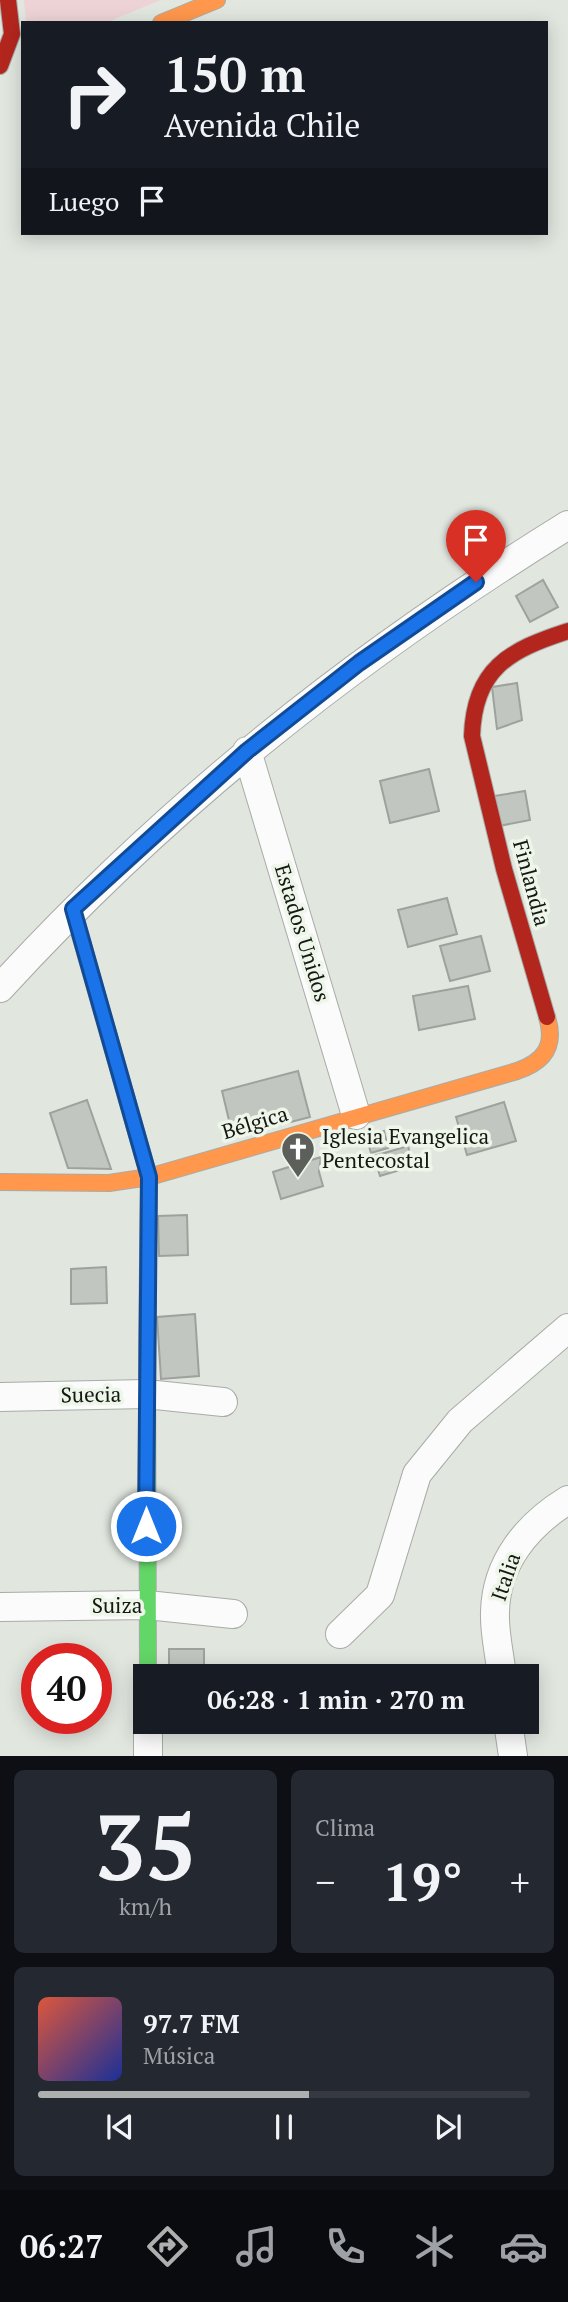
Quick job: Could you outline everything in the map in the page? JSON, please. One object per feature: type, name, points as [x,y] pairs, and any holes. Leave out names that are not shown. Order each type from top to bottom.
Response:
[{"type":"street","points":[[0,66],[11,44],[13,26],[8,0]]},
{"type":"street","points":[[166,21],[217,0]]},
{"type":"street","points":[[0,988],[73,909],[247,751],[359,663],[476,582],[568,525]]},
{"type":"street","name":"Finlandia","points":[[517,1071],[532,1067],[547,1054],[553,1044],[472,736],[472,703],[480,686],[503,659],[568,631]]},
{"type":"street","name":"Estados Unidos","points":[[247,751],[356,1115]]},
{"type":"street","points":[[73,909],[149,1177],[146,1394],[148,1664]]},
{"type":"street","name":"Bélgica","points":[[0,1182],[109,1183],[149,1177],[356,1115],[517,1071]]},
{"type":"street","points":[[340,1634],[380,1595],[416,1474],[460,1421],[568,1328]]},
{"type":"street","name":"Suecia","points":[[0,1396],[146,1394],[223,1402]]},
{"type":"street","name":"Italia","points":[[500,1664],[494,1614],[505,1567],[530,1528],[568,1500]]},
{"type":"street","name":"Suiza","points":[[0,1607],[147,1605],[233,1614]]},
{"type":"street","points":[[148,1734],[148,1756]]},
{"type":"street","points":[[510,1734],[513,1756]]},
{"type":"shaded area","points":[[24,0],[161,0],[110,21],[26,21]]},
{"type":"building","points":[[543,580],[558,607],[530,622],[516,596]]},
{"type":"building","points":[[517,683],[522,720],[497,729],[492,687]]},
{"type":"building","points":[[429,769],[439,811],[390,823],[380,781]]},
{"type":"building","points":[[525,791],[530,820],[499,826],[494,796]]},
{"type":"building","points":[[447,898],[457,934],[408,947],[398,910]]},
{"type":"building","points":[[481,936],[490,971],[450,981],[440,946]]},
{"type":"building","points":[[468,986],[475,1019],[419,1030],[413,996]]},
{"type":"building","points":[[298,1071],[310,1117],[233,1137],[222,1091]]},
{"type":"building","points":[[87,1100],[111,1169],[68,1168],[50,1113]]},
{"type":"building","points":[[504,1102],[516,1141],[467,1155],[456,1117]]},
{"type":"building","points":[[384,1131],[388,1148],[371,1153],[366,1136]]},
{"type":"building","points":[[408,1146],[413,1166],[380,1176],[374,1156]]},
{"type":"building","name":"Iglesia Evangelica Pentecostal","points":[[321,1157],[319,1172],[323,1186],[281,1199],[273,1172]]},
{"type":"building","points":[[187,1215],[188,1255],[159,1256],[158,1216]]},
{"type":"building","points":[[106,1267],[107,1303],[71,1304],[71,1269]]},
{"type":"building","points":[[195,1314],[199,1376],[161,1379],[157,1317]]},
{"type":"building","points":[[169,1649],[204,1649],[204,1664],[169,1664]]},
{"type":"traffic: fast","points":[[147,1347],[148,1664]]},
{"type":"traffic: slow","points":[[166,21],[217,0]]},
{"type":"traffic: slow","points":[[73,910],[149,1177],[147,1347]]},
{"type":"traffic: slow","points":[[0,1182],[109,1183],[149,1177],[517,1071],[541,1058],[549,1044],[547,1017]]},
{"type":"traffic: jam","points":[[0,66],[12,34],[8,0]]},
{"type":"traffic: jam","points":[[547,1017],[504,869],[472,736],[474,713],[488,678],[512,655],[568,631]]},
{"type":"place","name":"Iglesia Evangelica Pentecostal","points":[[298,1179]]},
{"type":"route","points":[[146,1526],[149,1177],[73,909],[127,857],[247,751],[359,663],[476,582]]}]
